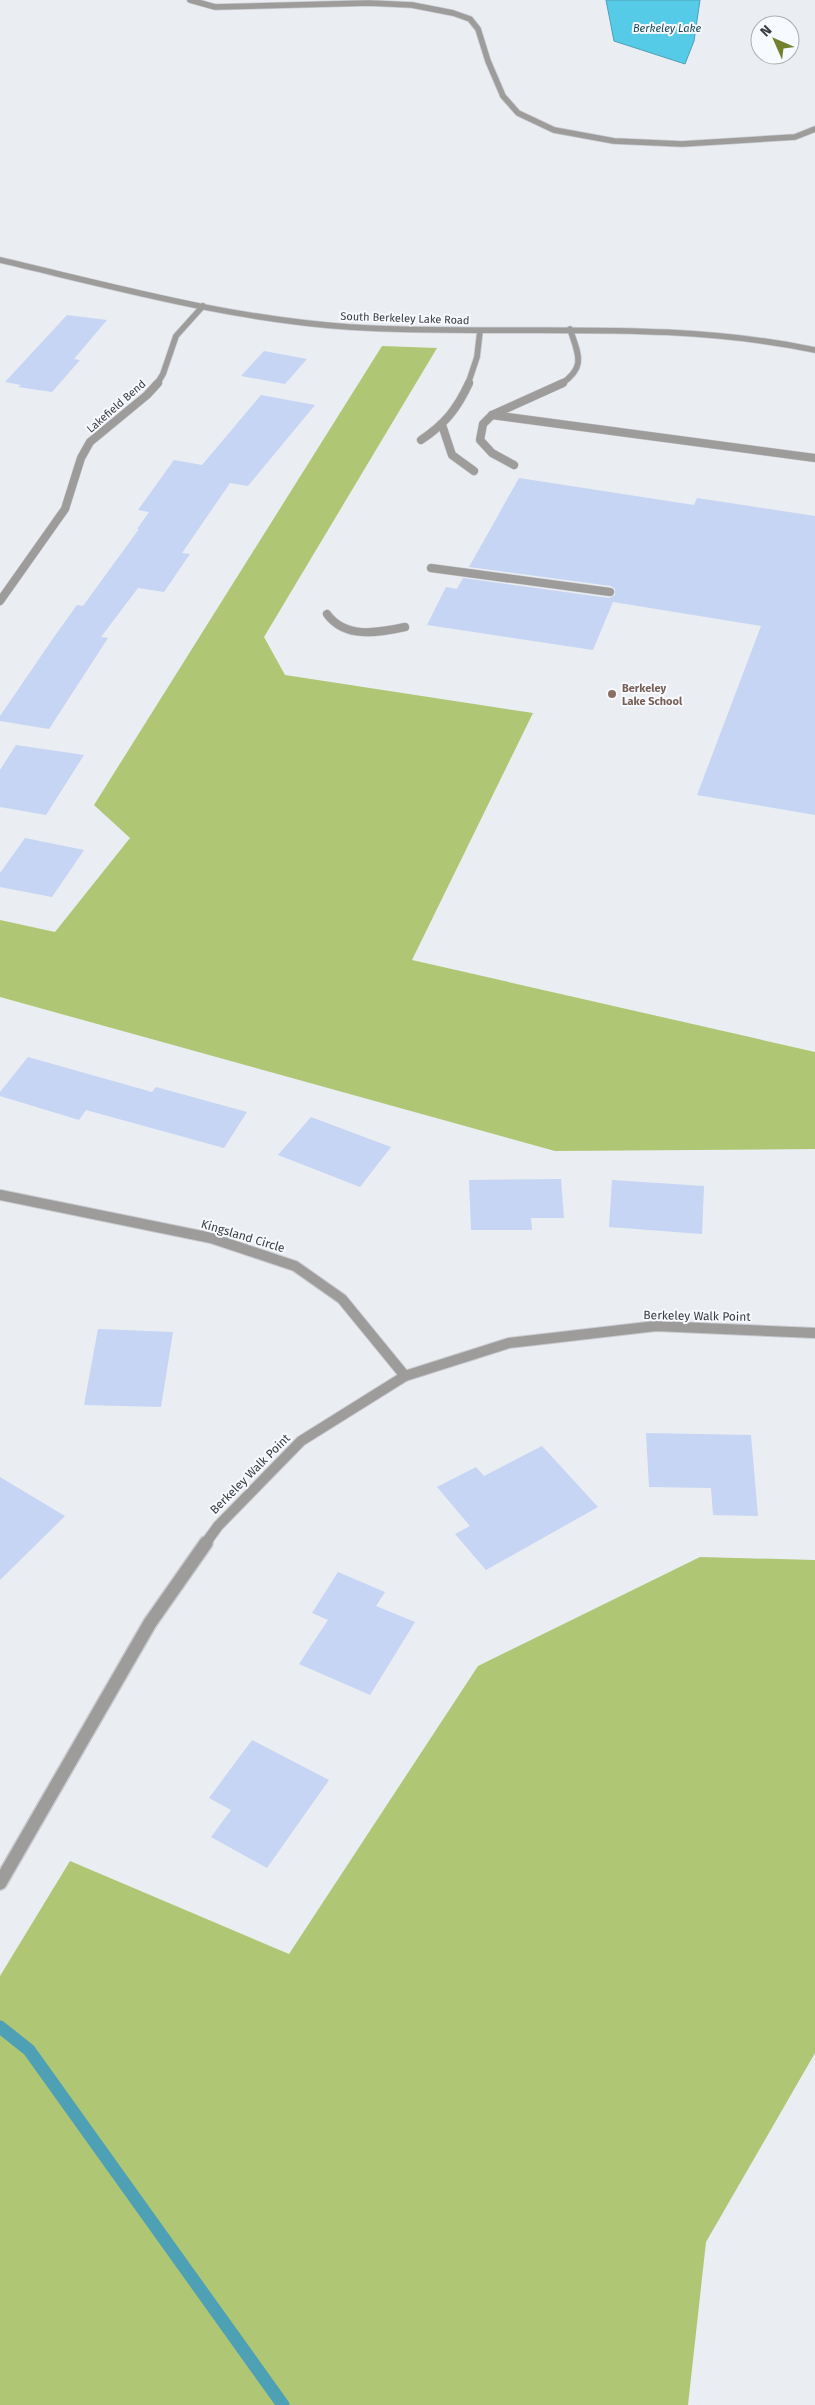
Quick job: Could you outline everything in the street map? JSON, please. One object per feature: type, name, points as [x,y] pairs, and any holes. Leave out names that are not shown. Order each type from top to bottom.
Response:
[{"type":"street","points":[[190,0],[225,8],[370,3],[440,8],[470,19],[478,29],[488,61],[503,96],[518,113],[554,130],[614,140],[682,144],[794,137],[815,130]]},
{"type":"street","name":"South Berkeley Lake Road","points":[[0,260],[203,306],[281,320],[347,327],[480,331],[570,329],[733,336],[783,342],[815,350]]},
{"type":"street","name":"Lakefield Bend","points":[[0,601],[65,509],[72,496],[77,463],[83,451],[91,440],[158,382],[162,377],[176,335],[203,306]]},
{"type":"street","points":[[514,465],[492,453],[480,440],[483,424],[492,415],[569,380],[578,369],[577,355],[570,329]]},
{"type":"street","points":[[421,440],[442,425],[472,378],[479,353],[480,331]]},
{"type":"street","points":[[492,415],[815,458]]},
{"type":"street","points":[[442,425],[452,454],[474,471]]},
{"type":"street","points":[[431,568],[610,592]]},
{"type":"street","points":[[327,614],[338,627],[358,631],[386,632],[405,627]]},
{"type":"street","name":"Kingsland Circle","points":[[0,1195],[211,1238],[295,1266],[342,1299],[405,1376]]},
{"type":"street","name":"Berkeley Walk Point","points":[[0,1883],[150,1624],[218,1526],[301,1441],[405,1376],[509,1343],[656,1326],[815,1334]]},
{"type":"green space","points":[[382,346],[437,348],[264,637],[285,675],[533,713],[412,960],[815,1052],[815,1149],[555,1151],[0,997],[0,920],[55,932],[130,838],[94,805]]},
{"type":"green space","points":[[700,1557],[815,1560],[815,2053],[706,2242],[688,2405],[0,2405],[0,1976],[70,1861],[289,1954],[478,1666]]},
{"type":"water","name":"Berkeley Lake","points":[[606,0],[700,0],[694,41],[685,64],[614,41]]},
{"type":"building","points":[[67,315],[107,320],[74,359],[80,360],[52,392],[18,387],[21,385],[5,382]]},
{"type":"building","points":[[264,351],[307,359],[285,384],[241,376]]},
{"type":"building","points":[[261,395],[315,405],[248,486],[230,483],[182,553],[190,554],[164,592],[138,588],[101,637],[108,638],[49,729],[0,721],[0,716],[77,605],[83,606],[139,529],[137,529],[149,512],[138,510],[174,460],[202,465]]},
{"type":"building","points":[[519,478],[694,505],[697,498],[815,516],[815,815],[697,795],[761,626],[613,602],[593,650],[427,625],[446,587],[457,589],[463,578],[609,598],[615,595],[615,589],[611,586],[469,567]]},
{"type":"building","points":[[16,745],[84,755],[46,815],[0,807],[0,770]]},
{"type":"building","points":[[25,838],[84,850],[52,897],[0,887],[0,873]]},
{"type":"building","points":[[28,1057],[152,1092],[156,1087],[247,1112],[224,1148],[86,1110],[79,1120],[0,1096],[0,1092]]},
{"type":"building","points":[[311,1117],[391,1147],[360,1187],[278,1155]]},
{"type":"building","points":[[561,1179],[564,1218],[531,1218],[532,1230],[471,1230],[469,1180]]},
{"type":"building","points":[[612,1180],[704,1186],[702,1234],[609,1227]]},
{"type":"building","points":[[98,1329],[173,1332],[161,1407],[84,1405]]},
{"type":"building","points":[[646,1433],[751,1435],[758,1516],[713,1515],[711,1488],[649,1487]]},
{"type":"building","points":[[542,1446],[598,1507],[486,1570],[455,1534],[470,1526],[437,1487],[476,1467],[484,1476]]},
{"type":"building","points":[[0,1477],[65,1516],[0,1580]]},
{"type":"building","points":[[338,1572],[385,1592],[376,1606],[415,1622],[370,1695],[299,1664],[328,1620],[312,1613]]},
{"type":"building","points":[[252,1740],[329,1780],[267,1868],[211,1837],[231,1810],[209,1798]]},
{"type":"waterway","points":[[0,2027],[29,2050],[283,2405]]},
{"type":"place","name":"Berkeley Lake School","points":[[612,694]]}]
